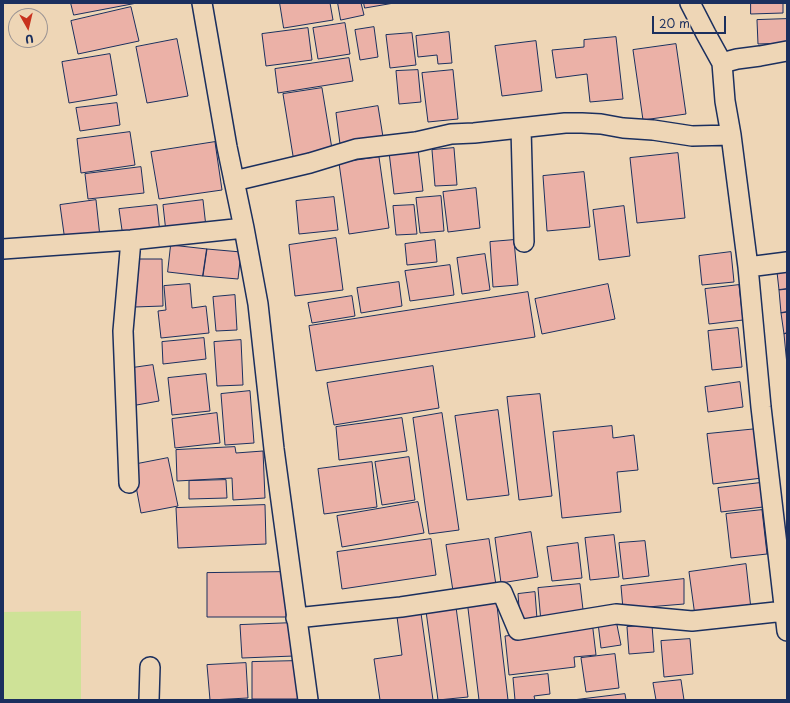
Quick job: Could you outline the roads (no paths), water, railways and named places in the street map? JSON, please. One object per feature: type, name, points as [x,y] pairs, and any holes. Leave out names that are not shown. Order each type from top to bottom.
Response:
[{"type":"street","points":[[202,3],[258,304],[274,449],[308,700]]},
{"type":"street","points":[[690,3],[722,63],[725,101],[731,135],[748,267],[761,407],[787,631]]},
{"type":"street","points":[[722,63],[737,59],[787,51]]},
{"type":"street","points":[[234,180],[310,163],[356,149],[416,142],[451,134],[474,133],[565,123],[601,124],[692,136],[731,135]]},
{"type":"street","points":[[521,128],[524,242]]},
{"type":"street","points":[[3,249],[131,240],[244,228]]},
{"type":"street","points":[[129,483],[123,331],[131,240]]},
{"type":"street","points":[[748,267],[787,262]]},
{"type":"street","points":[[296,618],[400,607],[502,592],[518,630],[616,614],[692,622],[785,610]]},
{"type":"street","points":[[149,700],[150,667]]}]
